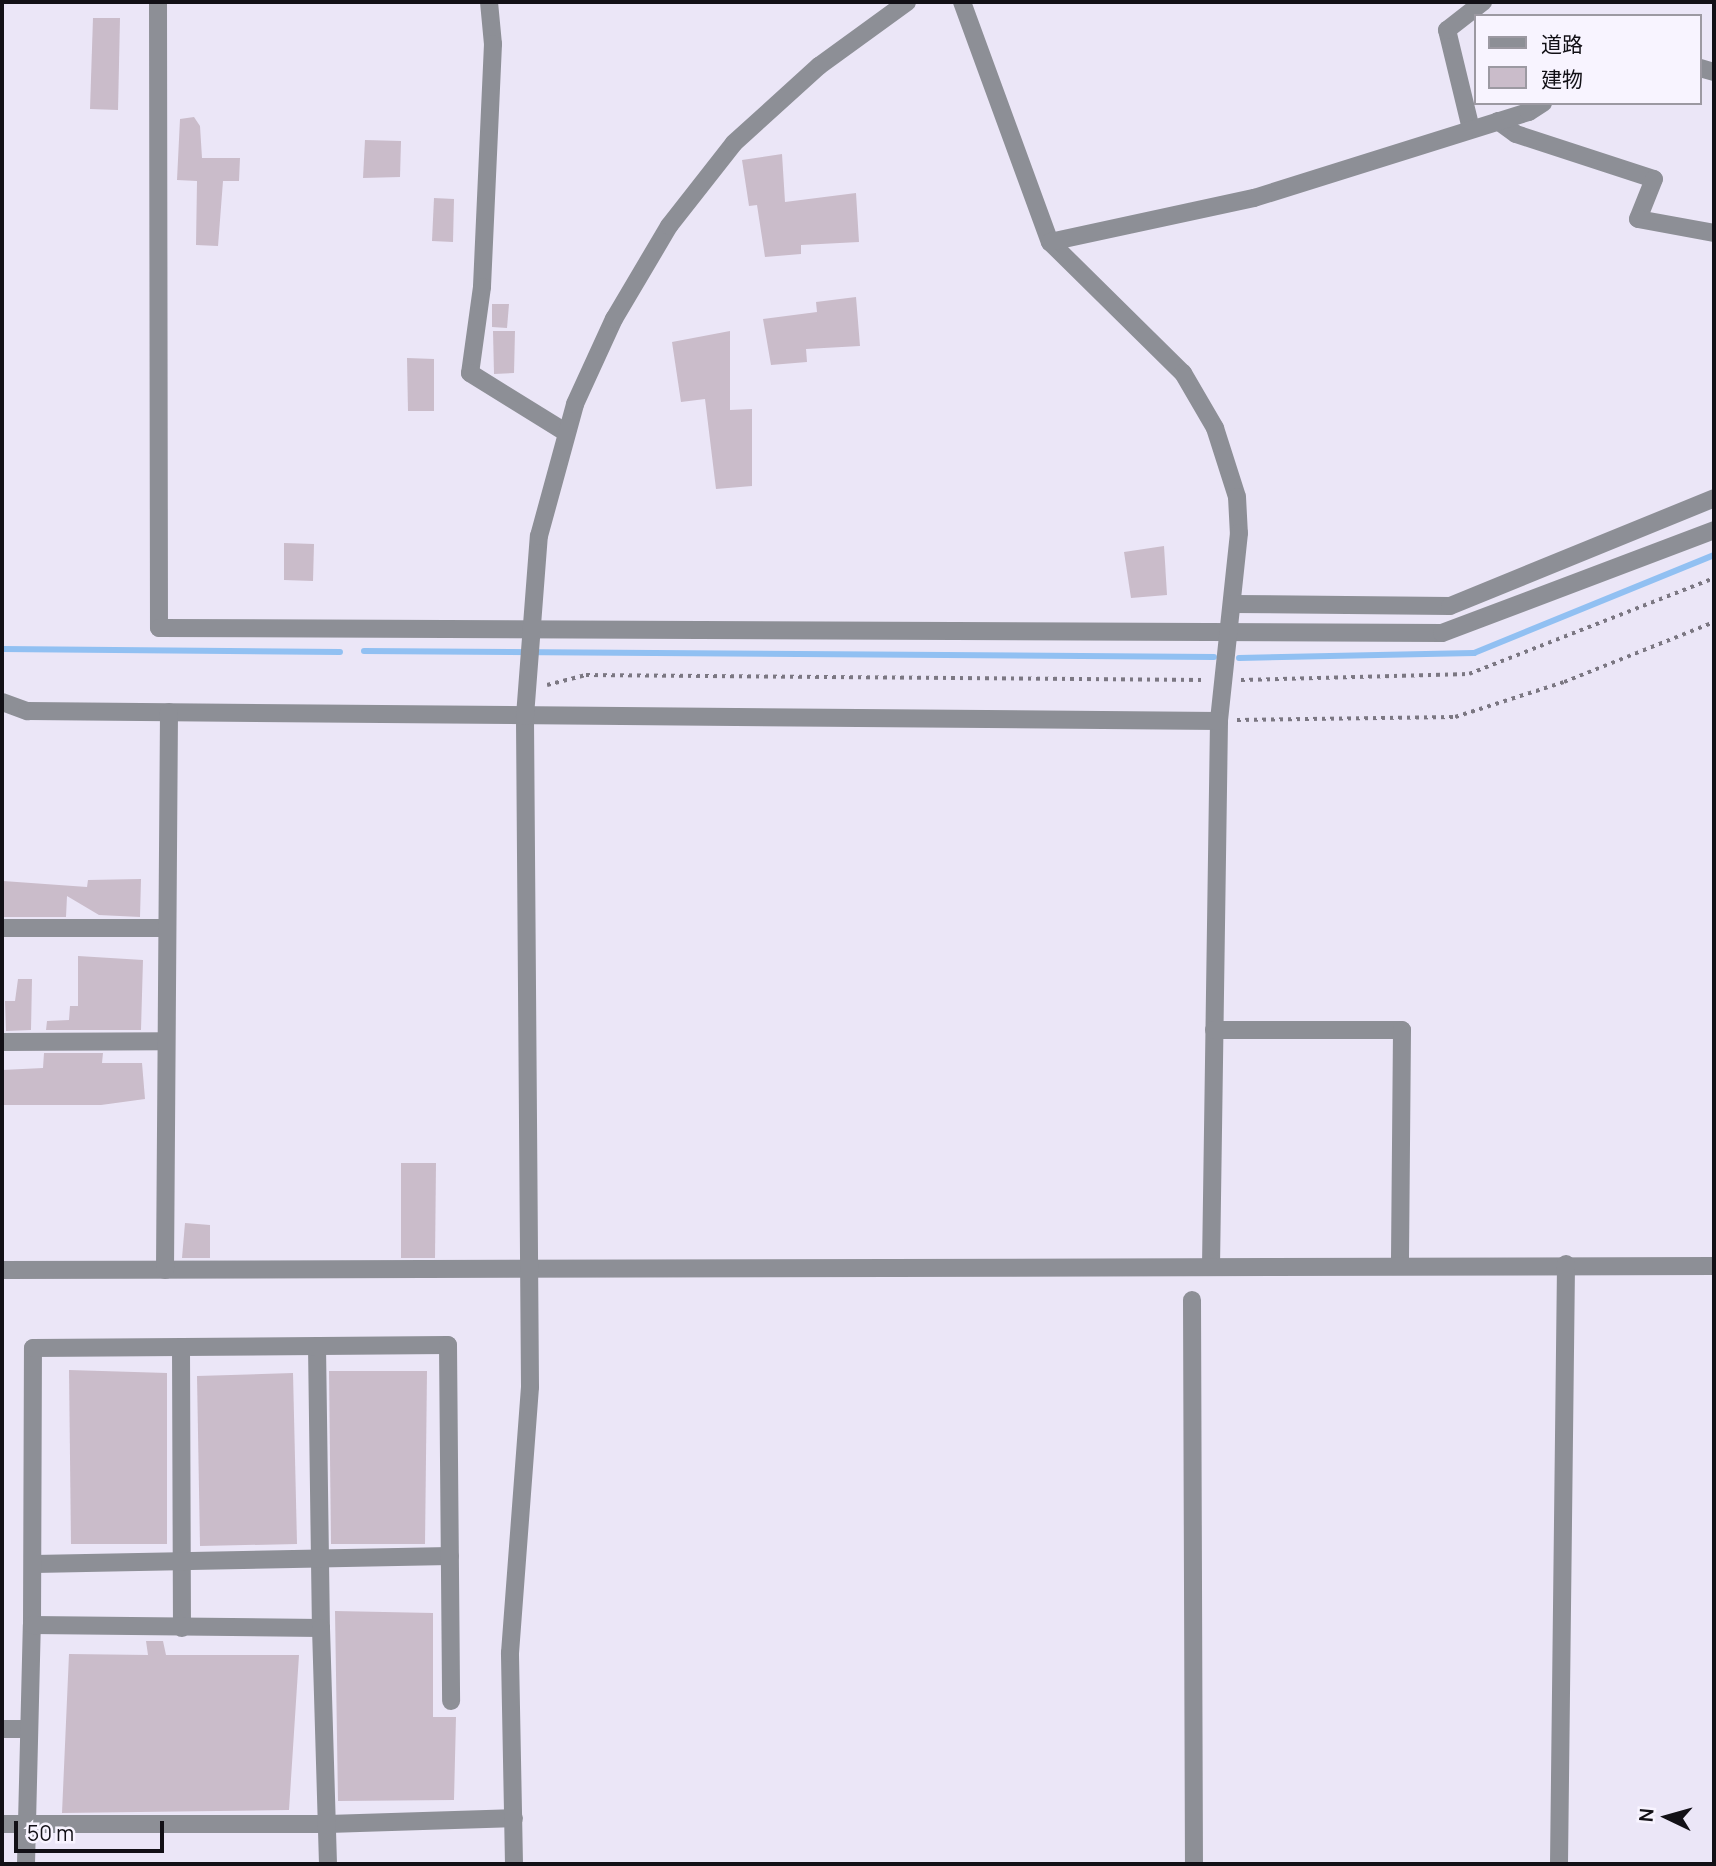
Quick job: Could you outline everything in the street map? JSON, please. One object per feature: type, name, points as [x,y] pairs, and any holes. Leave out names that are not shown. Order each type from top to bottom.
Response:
[{"type":"street","points":[[158,2],[159,628],[529,636],[1442,634],[1714,530]]},
{"type":"street","points":[[489,2],[493,44],[482,287],[470,373],[565,432]]},
{"type":"street","points":[[514,1864],[510,1653],[530,1387],[526,716],[529,636],[539,536],[565,432],[614,319],[669,226],[734,143],[819,66],[907,2]]},
{"type":"street","points":[[962,2],[1050,242],[1183,373],[1215,428],[1237,497],[1239,533],[1219,721],[1210,1265]]},
{"type":"street","points":[[1471,129],[1447,30],[1483,2]]},
{"type":"street","points":[[1050,242],[1254,198],[1497,121],[1538,105]]},
{"type":"street","points":[[1497,121],[1516,134],[1654,178],[1638,219],[1714,233]]},
{"type":"street","points":[[1232,604],[1450,606],[1714,498]]},
{"type":"street","points":[[2,702],[27,711],[1219,721]]},
{"type":"street","points":[[164,1270],[169,712]]},
{"type":"street","points":[[2,928],[167,929]]},
{"type":"street","points":[[1214,1030],[1402,1030],[1400,1265]]},
{"type":"street","points":[[2,1042],[166,1041]]},
{"type":"street","points":[[1559,1864],[1566,1264]]},
{"type":"street","points":[[2,1270],[528,1272],[1210,1265],[1714,1266]]},
{"type":"street","points":[[1192,1300],[1194,1864]]},
{"type":"street","points":[[26,1864],[34,1564],[33,1348],[448,1345],[451,1701]]},
{"type":"street","points":[[317,1346],[328,1864]]},
{"type":"street","points":[[181,1347],[182,1628]]},
{"type":"street","points":[[34,1564],[450,1556]]},
{"type":"street","points":[[32,1625],[321,1628]]},
{"type":"street","points":[[2,1728],[29,1730]]},
{"type":"street","points":[[2,1824],[328,1824],[514,1818]]},
{"type":"path","points":[[527,681],[553,685],[586,674],[1224,680],[1469,674],[1714,578]]},
{"type":"path","points":[[1219,721],[1455,717],[1564,682],[1714,622]]},
{"type":"building","points":[[93,18],[120,18],[118,110],[90,109]]},
{"type":"building","points":[[194,117],[200,126],[202,158],[240,158],[239,181],[223,181],[218,246],[196,245],[197,181],[177,180],[180,119]]},
{"type":"building","points":[[365,140],[401,141],[400,177],[363,178]]},
{"type":"building","points":[[782,154],[785,202],[856,193],[859,242],[801,245],[801,254],[765,257],[757,205],[749,206],[742,160]]},
{"type":"building","points":[[434,198],[454,199],[453,242],[432,241]]},
{"type":"building","points":[[856,297],[860,346],[806,349],[807,362],[771,365],[763,319],[817,312],[816,302]]},
{"type":"building","points":[[492,304],[509,304],[507,328],[492,327]]},
{"type":"building","points":[[493,331],[515,331],[514,373],[494,374]]},
{"type":"building","points":[[730,331],[730,410],[752,409],[752,486],[716,489],[705,399],[681,402],[672,342]]},
{"type":"building","points":[[407,358],[434,359],[434,411],[408,411]]},
{"type":"building","points":[[284,543],[314,544],[313,581],[284,580]]},
{"type":"building","points":[[1164,546],[1167,595],[1131,598],[1124,552]]},
{"type":"building","points":[[141,879],[140,917],[99,915],[67,896],[66,917],[2,917],[3,881],[87,887],[88,880]]},
{"type":"building","points":[[78,956],[143,960],[141,1030],[46,1030],[47,1021],[69,1020],[70,1006],[78,1006]]},
{"type":"building","points":[[18,979],[32,979],[31,1030],[6,1031],[5,1001],[15,1001]]},
{"type":"building","points":[[44,1053],[103,1053],[102,1063],[142,1063],[145,1099],[101,1105],[2,1105],[2,1070],[43,1068]]},
{"type":"building","points":[[401,1163],[436,1163],[435,1258],[401,1258]]},
{"type":"building","points":[[185,1223],[210,1225],[210,1258],[182,1258]]},
{"type":"building","points":[[69,1370],[167,1373],[167,1544],[71,1544]]},
{"type":"building","points":[[329,1371],[427,1371],[425,1544],[331,1544]]},
{"type":"building","points":[[293,1373],[297,1544],[200,1546],[197,1376]]},
{"type":"building","points":[[335,1611],[433,1613],[433,1717],[456,1717],[454,1800],[338,1801]]},
{"type":"building","points":[[146,1641],[163,1641],[166,1655],[299,1655],[289,1810],[62,1813],[69,1654],[148,1655]]},
{"type":"waterway","points":[[1239,658],[1474,653],[1714,555]]},
{"type":"waterway","points":[[2,649],[340,652]]},
{"type":"waterway","points":[[364,651],[1214,657]]}]
